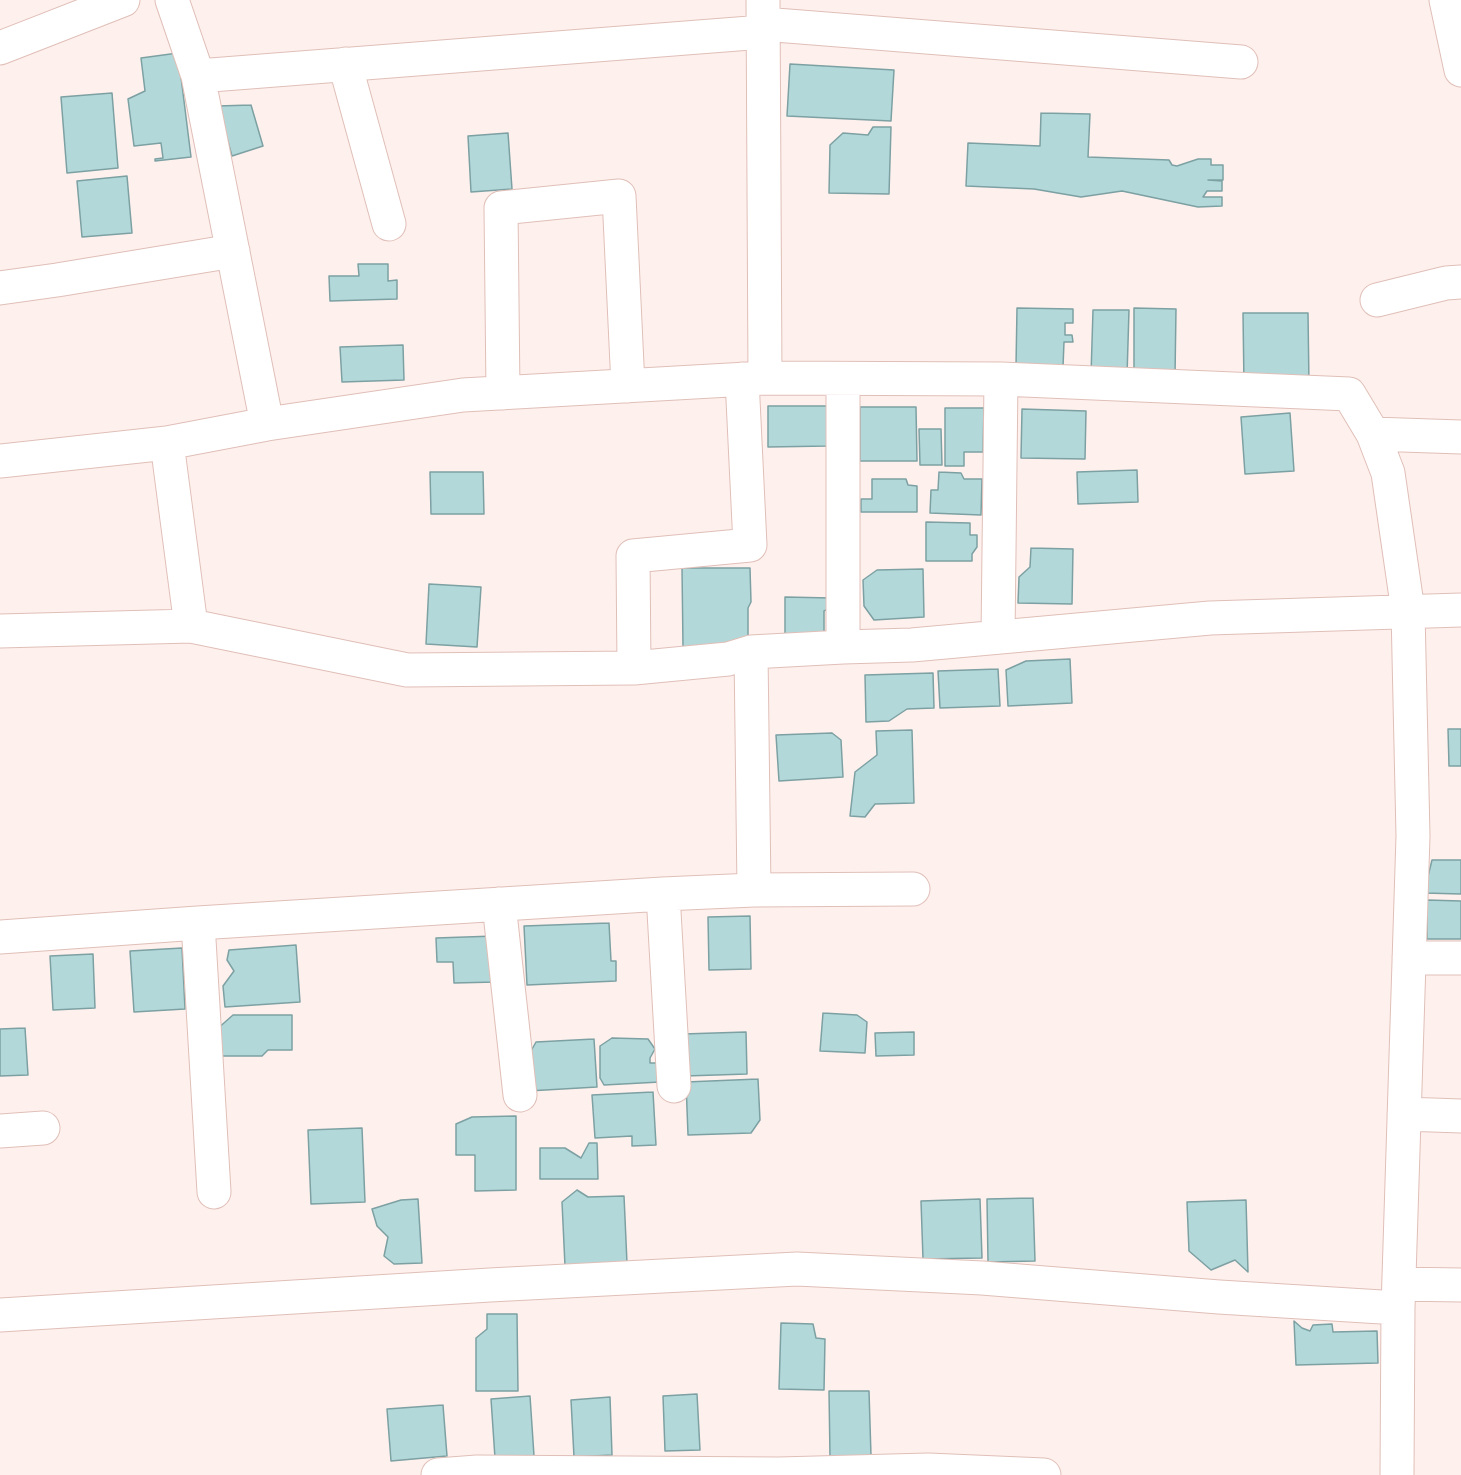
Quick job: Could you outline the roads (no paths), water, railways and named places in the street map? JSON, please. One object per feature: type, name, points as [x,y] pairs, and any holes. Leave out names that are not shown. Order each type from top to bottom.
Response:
[{"type":"street","points":[[0,48],[123,0]]},
{"type":"street","points":[[172,0],[198,76],[267,424]]},
{"type":"street","points":[[1446,0],[1461,70]]},
{"type":"street","points":[[198,76],[345,64],[763,19],[1241,62]]},
{"type":"street","points":[[634,668],[633,556],[750,545],[763,19]]},
{"type":"street","points":[[345,64],[389,224]]},
{"type":"street","points":[[503,393],[501,208],[619,196],[628,386]]},
{"type":"street","points":[[0,288],[233,251]]},
{"type":"street","points":[[1377,300],[1446,283],[1461,282]]},
{"type":"street","points":[[0,460],[167,443],[267,424],[463,395],[754,379],[1001,380],[1349,394],[1373,434],[1388,473],[1408,611],[1413,836],[1398,1296],[1397,1475]]},
{"type":"street","points":[[843,379],[843,647]]},
{"type":"street","points":[[999,637],[1001,380]]},
{"type":"street","points":[[1373,434],[1461,437]]},
{"type":"street","points":[[167,443],[191,626]]},
{"type":"street","points":[[0,631],[191,626],[407,670],[634,668],[728,659],[752,652],[912,645],[1210,618],[1461,610]]},
{"type":"street","points":[[752,652],[754,890]]},
{"type":"street","points":[[0,937],[663,894],[754,890],[913,889]]},
{"type":"street","points":[[663,894],[674,1086]]},
{"type":"street","points":[[499,904],[520,1095]]},
{"type":"street","points":[[198,923],[214,1192]]},
{"type":"street","points":[[1409,958],[1461,958]]},
{"type":"street","points":[[1404,1114],[1461,1116]]},
{"type":"street","points":[[0,1131],[43,1128]]},
{"type":"street","points":[[0,1315],[797,1269],[982,1278],[1219,1297],[1398,1296],[1461,1285]]},
{"type":"street","points":[[438,1475],[477,1473],[928,1473],[1044,1475]]}]
